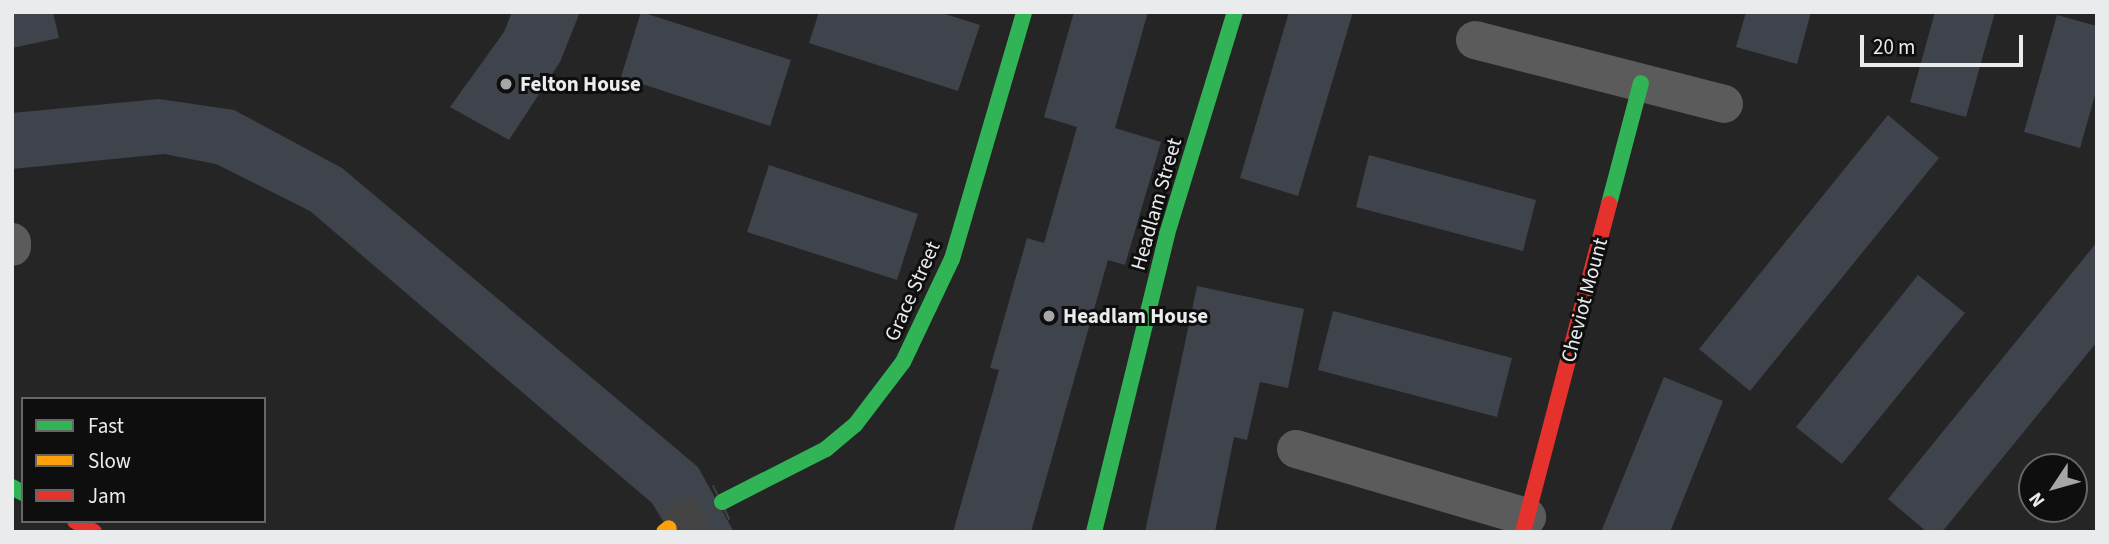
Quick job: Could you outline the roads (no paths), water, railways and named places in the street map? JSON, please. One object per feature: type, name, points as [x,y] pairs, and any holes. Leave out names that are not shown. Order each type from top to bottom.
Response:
[{"type":"street","name":"Grace Street","points":[[722,502],[826,449],[855,425],[902,362],[952,259],[1024,12]]},
{"type":"street","name":"Headlam Street","points":[[1094,532],[1167,234],[1235,12]]},
{"type":"street","points":[[1475,40],[1724,104]]},
{"type":"street","name":"Cheviot Mount","points":[[1296,449],[1525,524],[1641,83]]},
{"type":"street","points":[[78,523],[94,532]]},
{"type":"tunnel","points":[[669,528],[722,502]]},
{"type":"place","name":"Felton House","points":[[506,84]]},
{"type":"place","name":"Headlam House","points":[[1049,316]]}]
